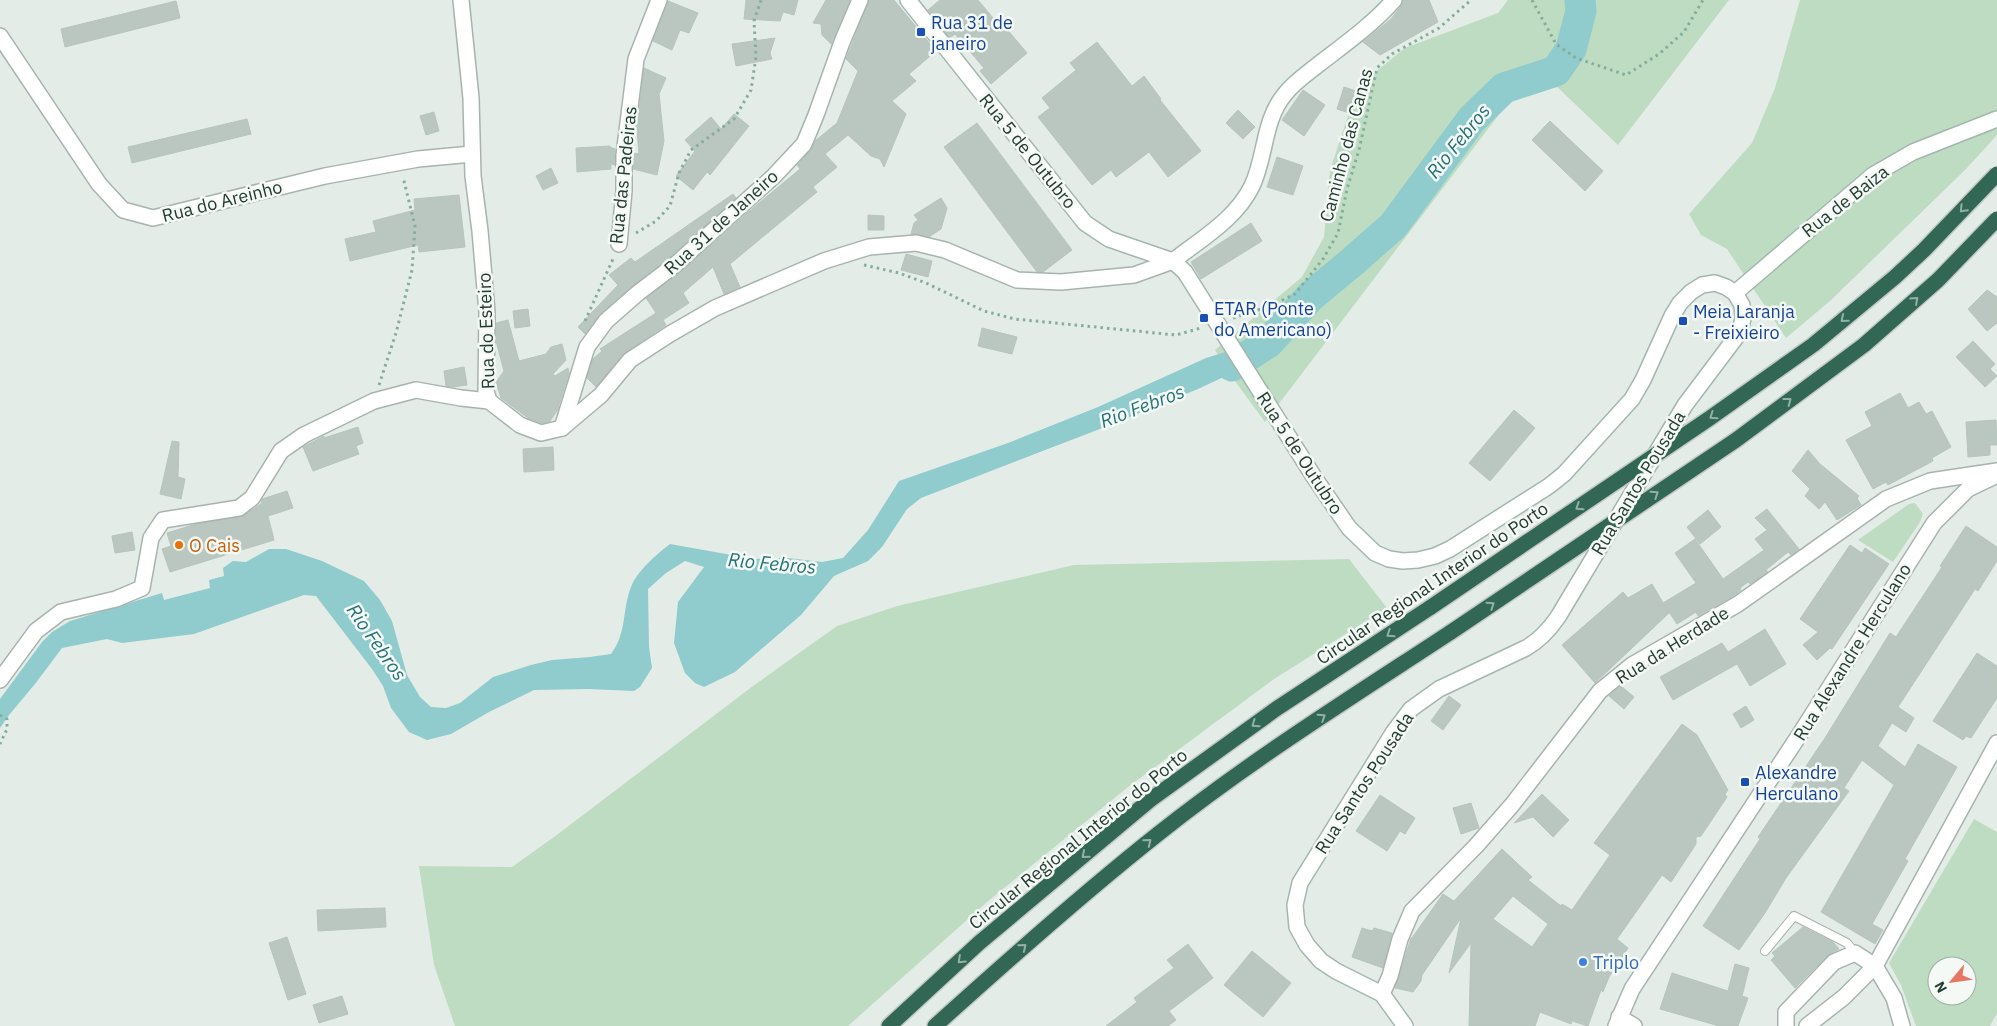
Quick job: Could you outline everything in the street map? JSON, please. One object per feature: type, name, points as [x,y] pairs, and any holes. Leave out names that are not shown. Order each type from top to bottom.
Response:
[{"type":"highway","name":"Circular Regional Interior do Porto","points":[[888,1026],[979,943],[1150,800],[1276,709],[1431,607],[1710,418],[1813,345],[1918,255],[1997,174]]},
{"type":"highway","points":[[935,1026],[1016,953],[1160,833],[1238,775],[1736,440],[1864,345],[1938,280],[1997,219]]},
{"type":"street","name":"Rua do Esteiro","points":[[0,680],[36,631],[61,612],[116,599],[142,588],[150,538],[164,520],[239,508],[252,498],[281,451],[304,436],[374,401],[416,390],[489,401],[486,391],[487,312],[472,154],[470,98],[461,0]]},
{"type":"street","name":"Rua das Padeiras","points":[[619,244],[624,192],[624,156],[636,58],[659,0]]},
{"type":"street","name":"Rua 31 de Janeiro","points":[[562,428],[587,347],[606,321],[638,293],[676,264],[774,176],[804,144],[842,42],[860,0]]},
{"type":"street","name":"Rua 5 de Outubro","points":[[908,0],[1085,223],[1109,239],[1173,261],[1189,278],[1314,477],[1349,528],[1375,553],[1389,559],[1418,560],[1450,549],[1549,486],[1572,466],[1632,399],[1643,380],[1672,316],[1690,292],[1702,285],[1715,283],[1726,286],[1735,293]]},
{"type":"street","points":[[489,401],[520,425],[541,433],[562,428],[601,395],[630,360],[670,334],[715,308],[837,257],[869,246],[916,243],[945,250],[1017,280],[1061,282],[1134,275],[1173,261],[1230,216],[1242,202],[1252,185],[1273,112],[1285,94],[1302,78],[1378,19],[1394,0]]},
{"type":"street","name":"Rua do Areinho","points":[[0,36],[99,184],[123,210],[153,218],[325,176],[400,162],[472,154]]},
{"type":"street","name":"Rua de Baiza","points":[[1735,293],[1874,175],[1913,152],[1997,119]]},
{"type":"street","name":"Rua Santos Pousada","points":[[1405,1026],[1382,994],[1336,971],[1321,961],[1306,945],[1297,927],[1295,905],[1300,883],[1393,733],[1411,709],[1439,689],[1526,648],[1538,641],[1548,631],[1685,405],[1740,332],[1743,318],[1742,305],[1735,293]]},
{"type":"street","name":"Rua da Herdade","points":[[1382,994],[1390,976],[1400,939],[1412,911],[1476,846],[1512,805],[1600,691],[1632,665],[1738,604],[1886,499],[1930,481],[1997,473]]},
{"type":"street","name":"Rua Alexandre Herculano","points":[[1618,1021],[1632,989],[1800,734],[1934,523],[1968,488],[1997,473]]},
{"type":"street","points":[[1806,1026],[1820,1021],[1875,966],[1997,743]]},
{"type":"street","points":[[1786,1026],[1786,1012],[1834,962],[1855,953],[1875,966],[1894,998],[1902,1026]]},
{"type":"street","points":[[1618,1021],[1634,1026]]},
{"type":"lane","points":[[1765,951],[1794,916],[1846,943],[1855,953]]},
{"type":"path","points":[[619,244],[656,221],[670,206],[679,173],[691,150],[734,119],[751,90],[756,57],[754,21],[761,0]]},
{"type":"path","name":"Caminho das Canas","points":[[1233,318],[1270,306],[1295,294],[1322,259],[1338,233],[1346,189],[1361,141],[1377,68],[1392,54],[1439,28],[1471,0]]},
{"type":"path","points":[[1532,0],[1556,44],[1574,56],[1626,75],[1659,54],[1684,32],[1703,0]]},
{"type":"path","points":[[374,401],[396,333],[412,270],[415,226],[400,162]]},
{"type":"path","name":"Rua das Padeiras","points":[[584,323],[619,244]]},
{"type":"path","points":[[837,257],[926,282],[984,311],[1015,319],[1176,335],[1202,327]]},
{"type":"path","points":[[0,715],[7,719],[7,730],[0,744]]},
{"type":"green space","points":[[1508,0],[1729,0],[1618,145],[1554,84],[1529,75],[1265,422],[1227,370],[1215,350],[1302,277],[1324,237],[1330,170],[1358,86],[1405,48],[1498,13]]},
{"type":"green space","points":[[1800,0],[1997,0],[1997,135],[1966,169],[1830,301],[1786,338],[1727,249],[1701,235],[1689,214],[1752,143],[1775,88]]},
{"type":"green space","points":[[1915,503],[1923,514],[1920,522],[1893,562],[1858,540],[1909,504]]},
{"type":"green space","points":[[1349,559],[1387,608],[1274,679],[1128,787],[986,903],[848,1026],[455,1026],[434,965],[419,866],[512,867],[753,686],[837,626],[897,606],[1074,565]]},
{"type":"green space","points":[[1974,819],[1997,832],[1997,1013],[1990,1026],[1916,1026],[1901,985],[1889,963]]},
{"type":"water","points":[[1259,342],[1268,343],[1266,349],[1230,374],[1198,389],[921,498],[907,509],[882,547],[868,561],[834,576],[801,615],[735,672],[704,687],[695,683],[685,673],[674,643],[678,602],[704,567],[685,561],[666,573],[648,589],[649,647],[652,668],[640,687],[634,691],[589,689],[534,690],[489,712],[451,734],[427,740],[409,732],[391,708],[383,686],[372,669],[316,596],[304,595],[194,634],[122,643],[107,639],[62,648],[0,728],[0,699],[42,642],[52,632],[70,621],[162,593],[164,600],[210,588],[209,580],[224,576],[223,568],[233,561],[246,562],[269,549],[286,549],[322,561],[364,581],[380,600],[392,621],[407,675],[420,697],[431,707],[446,708],[460,703],[493,677],[552,660],[611,654],[620,638],[628,596],[634,581],[648,563],[670,544],[754,559],[788,558],[822,562],[843,558],[868,530],[899,481],[1008,443],[1098,407],[1206,358]]},
{"type":"building","points":[[746,0],[798,0],[794,15],[783,12],[780,21],[744,19]]},
{"type":"building","points":[[826,0],[850,0],[831,44],[822,35],[821,24],[813,23]]},
{"type":"building","points":[[869,0],[894,0],[936,51],[909,74],[916,81],[892,101],[906,114],[884,167],[880,159],[871,156],[848,135],[825,154],[837,167],[813,187],[817,192],[730,264],[740,287],[724,294],[713,267],[683,293],[689,303],[663,320],[666,325],[623,354],[596,387],[587,378],[593,359],[602,351],[600,349],[656,313],[646,298],[682,271],[800,169],[797,165],[811,150],[815,141],[837,123],[858,71],[846,59]]},
{"type":"building","points":[[940,0],[978,0],[1003,30],[1006,28],[1027,53],[991,84],[980,71],[984,68],[955,34],[950,38],[928,10]]},
{"type":"building","points":[[1403,0],[1429,0],[1438,22],[1380,55],[1363,42],[1391,19],[1401,6]]},
{"type":"building","points":[[176,1],[180,18],[65,47],[61,29]]},
{"type":"building","points":[[668,1],[698,13],[689,33],[680,30],[672,50],[653,41]]},
{"type":"building","points":[[775,38],[770,53],[772,59],[736,66],[732,44]]},
{"type":"building","points":[[1097,42],[1132,86],[1144,76],[1160,100],[1201,151],[1168,177],[1149,152],[1116,177],[1111,170],[1092,185],[1038,117],[1050,108],[1042,98],[1076,70],[1070,63]]},
{"type":"building","points":[[644,68],[666,78],[659,94],[664,141],[657,175],[633,169],[634,153],[639,154],[637,130]]},
{"type":"building","points":[[1344,87],[1359,92],[1352,114],[1337,109]]},
{"type":"building","points":[[1303,90],[1325,105],[1304,136],[1282,120]]},
{"type":"building","points":[[1238,110],[1255,127],[1243,139],[1226,123]]},
{"type":"building","points":[[434,112],[439,131],[426,135],[420,116]]},
{"type":"building","points":[[734,114],[749,126],[710,175],[707,172],[693,190],[676,176],[695,151],[685,140],[711,117],[721,129]]},
{"type":"building","points":[[247,119],[251,134],[132,163],[128,147]]},
{"type":"building","points":[[1550,121],[1603,171],[1585,191],[1532,140]]},
{"type":"building","points":[[977,123],[1072,250],[1043,272],[1037,272],[944,147]]},
{"type":"building","points":[[610,146],[615,149],[615,165],[611,164],[611,169],[577,172],[576,148]]},
{"type":"building","points":[[1277,157],[1303,166],[1293,195],[1267,187]]},
{"type":"building","points":[[551,168],[558,183],[543,190],[536,176]]},
{"type":"building","points":[[733,194],[736,198],[670,257],[632,286],[600,314],[585,334],[578,327],[618,285],[609,275],[631,258],[635,262]]},
{"type":"building","points":[[459,195],[465,247],[419,252],[418,245],[350,261],[345,239],[376,232],[373,221],[415,210],[414,199]]},
{"type":"building","points":[[941,198],[947,208],[941,229],[929,237],[911,234],[914,223],[918,220],[914,215]]},
{"type":"building","points":[[868,215],[884,216],[884,230],[868,230]]},
{"type":"building","points":[[1251,223],[1262,241],[1201,279],[1191,262]]},
{"type":"building","points":[[906,254],[932,261],[928,277],[901,270]]},
{"type":"building","points":[[1987,290],[1997,297],[1997,323],[1987,331],[1968,309]]},
{"type":"building","points":[[528,309],[530,326],[515,328],[513,311]]},
{"type":"building","points":[[508,320],[519,361],[546,354],[551,347],[562,344],[566,360],[553,374],[555,376],[568,368],[569,373],[557,411],[550,421],[542,423],[528,418],[501,398],[496,382],[504,371],[496,341],[496,323]]},
{"type":"building","points":[[982,328],[1017,337],[1012,354],[978,346]]},
{"type":"building","points":[[1973,341],[1995,364],[1990,369],[1997,376],[1985,387],[1956,357]]},
{"type":"building","points":[[464,367],[467,385],[446,386],[444,371]]},
{"type":"building","points":[[1900,393],[1908,408],[1919,402],[1926,414],[1932,411],[1951,447],[1932,458],[1933,461],[1888,485],[1886,482],[1873,489],[1846,440],[1872,426],[1865,412]]},
{"type":"building","points":[[1514,410],[1535,428],[1490,481],[1469,463]]},
{"type":"building","points":[[1996,420],[1997,445],[1990,445],[1990,455],[1968,457],[1966,422]]},
{"type":"building","points":[[358,427],[363,443],[356,446],[359,454],[313,471],[303,447],[324,436],[324,438]]},
{"type":"building","points":[[172,441],[179,442],[178,477],[185,479],[181,499],[160,494]]},
{"type":"building","points":[[553,447],[554,470],[524,472],[523,449]]},
{"type":"building","points":[[1808,450],[1820,464],[1859,496],[1857,498],[1861,505],[1837,520],[1825,502],[1819,509],[1805,496],[1810,489],[1792,471]]},
{"type":"building","points":[[287,491],[293,508],[268,516],[274,540],[170,572],[162,549],[171,546],[167,533],[196,524],[241,517],[261,504],[262,499]]},
{"type":"building","points":[[1767,509],[1799,549],[1791,555],[1788,552],[1766,570],[1768,572],[1750,584],[1748,582],[1733,596],[1698,616],[1696,612],[1677,624],[1663,603],[1696,583],[1675,553],[1695,539],[1723,579],[1764,550],[1755,539],[1767,530],[1755,518]]},
{"type":"building","points":[[1708,510],[1721,527],[1700,544],[1687,527]]},
{"type":"building","points":[[1966,526],[1997,547],[1997,561],[1978,591],[1975,589],[1898,707],[1914,718],[1906,732],[1892,723],[1878,746],[1905,767],[1918,744],[1957,767],[1905,859],[1908,861],[1872,924],[1883,930],[1875,944],[1821,912],[1894,785],[1862,760],[1844,788],[1849,791],[1786,878],[1765,913],[1739,950],[1703,926],[1760,839],[1758,837],[1825,738],[1890,633],[1896,637],[1942,567],[1940,566]]},
{"type":"building","points":[[132,532],[135,550],[115,553],[112,536]]},
{"type":"building","points":[[1850,545],[1862,553],[1865,548],[1889,564],[1832,649],[1830,648],[1817,660],[1803,645],[1818,632],[1800,619]]},
{"type":"building","points":[[1652,584],[1669,613],[1595,683],[1562,645],[1623,592],[1628,598]]},
{"type":"building","points":[[1765,629],[1786,664],[1750,686],[1737,664],[1673,700],[1660,677],[1722,643],[1728,652]]},
{"type":"building","points":[[1977,653],[1997,666],[1997,698],[1971,738],[1966,736],[1963,740],[1933,721]]},
{"type":"building","points":[[1621,686],[1634,697],[1624,709],[1609,696]]},
{"type":"building","points":[[1449,696],[1461,705],[1443,730],[1431,721]]},
{"type":"building","points":[[1746,706],[1754,720],[1741,728],[1733,714]]},
{"type":"building","points":[[1682,724],[1697,735],[1728,790],[1725,794],[1727,797],[1701,836],[1696,837],[1696,844],[1671,882],[1662,875],[1617,939],[1628,948],[1609,977],[1603,992],[1601,990],[1588,1026],[1572,1021],[1571,1024],[1540,1012],[1535,1026],[1469,1026],[1471,943],[1449,973],[1461,918],[1422,975],[1421,981],[1413,992],[1395,988],[1411,938],[1443,894],[1454,901],[1502,849],[1532,877],[1528,880],[1561,906],[1562,904],[1572,910],[1610,855],[1594,843]],"holes":[[[1513,896],[1548,924],[1532,947],[1493,919]]]},
{"type":"building","points":[[1542,794],[1569,820],[1553,837],[1533,817],[1514,823]]},
{"type":"building","points":[[1380,795],[1415,818],[1405,834],[1400,831],[1387,851],[1356,831]]},
{"type":"building","points":[[1471,803],[1479,828],[1461,834],[1453,808]]},
{"type":"building","points":[[385,908],[386,927],[318,931],[317,910]]},
{"type":"building","points":[[1803,927],[1833,942],[1839,949],[1828,955],[1795,988],[1771,960],[1775,956],[1772,953]]},
{"type":"building","points":[[1362,928],[1372,931],[1374,928],[1392,933],[1383,968],[1352,957]]},
{"type":"building","points":[[287,937],[306,994],[288,1000],[269,943]]},
{"type":"building","points":[[1188,944],[1213,978],[1169,1011],[1176,1020],[1168,1026],[1106,1026],[1137,1002],[1134,998],[1174,968],[1167,960]]},
{"type":"building","points":[[1252,951],[1291,983],[1263,1017],[1224,985]]},
{"type":"building","points":[[1735,964],[1749,968],[1742,996],[1748,998],[1738,1026],[1719,1026],[1660,1009],[1672,973],[1728,991]]},
{"type":"building","points":[[342,996],[348,1014],[319,1023],[313,1005]]},
{"type":"waterway","name":"Rio Febros","points":[[1232,366],[1268,343],[1311,296],[1393,226],[1472,119],[1504,88],[1556,71],[1571,49],[1581,11],[1580,0]]},
{"type":"place","name":"Rua 31 de janeiro","points":[[921,32]]},
{"type":"place","name":"ETAR (Ponte do Americano)","points":[[1204,318]]},
{"type":"place","name":"Meia Laranja - Freixieiro","points":[[1683,321]]},
{"type":"place","name":"O Cais","points":[[179,545]]},
{"type":"place","name":"Alexandre Herculano","points":[[1745,782]]},
{"type":"place","name":"Triplo","points":[[1583,962]]}]
